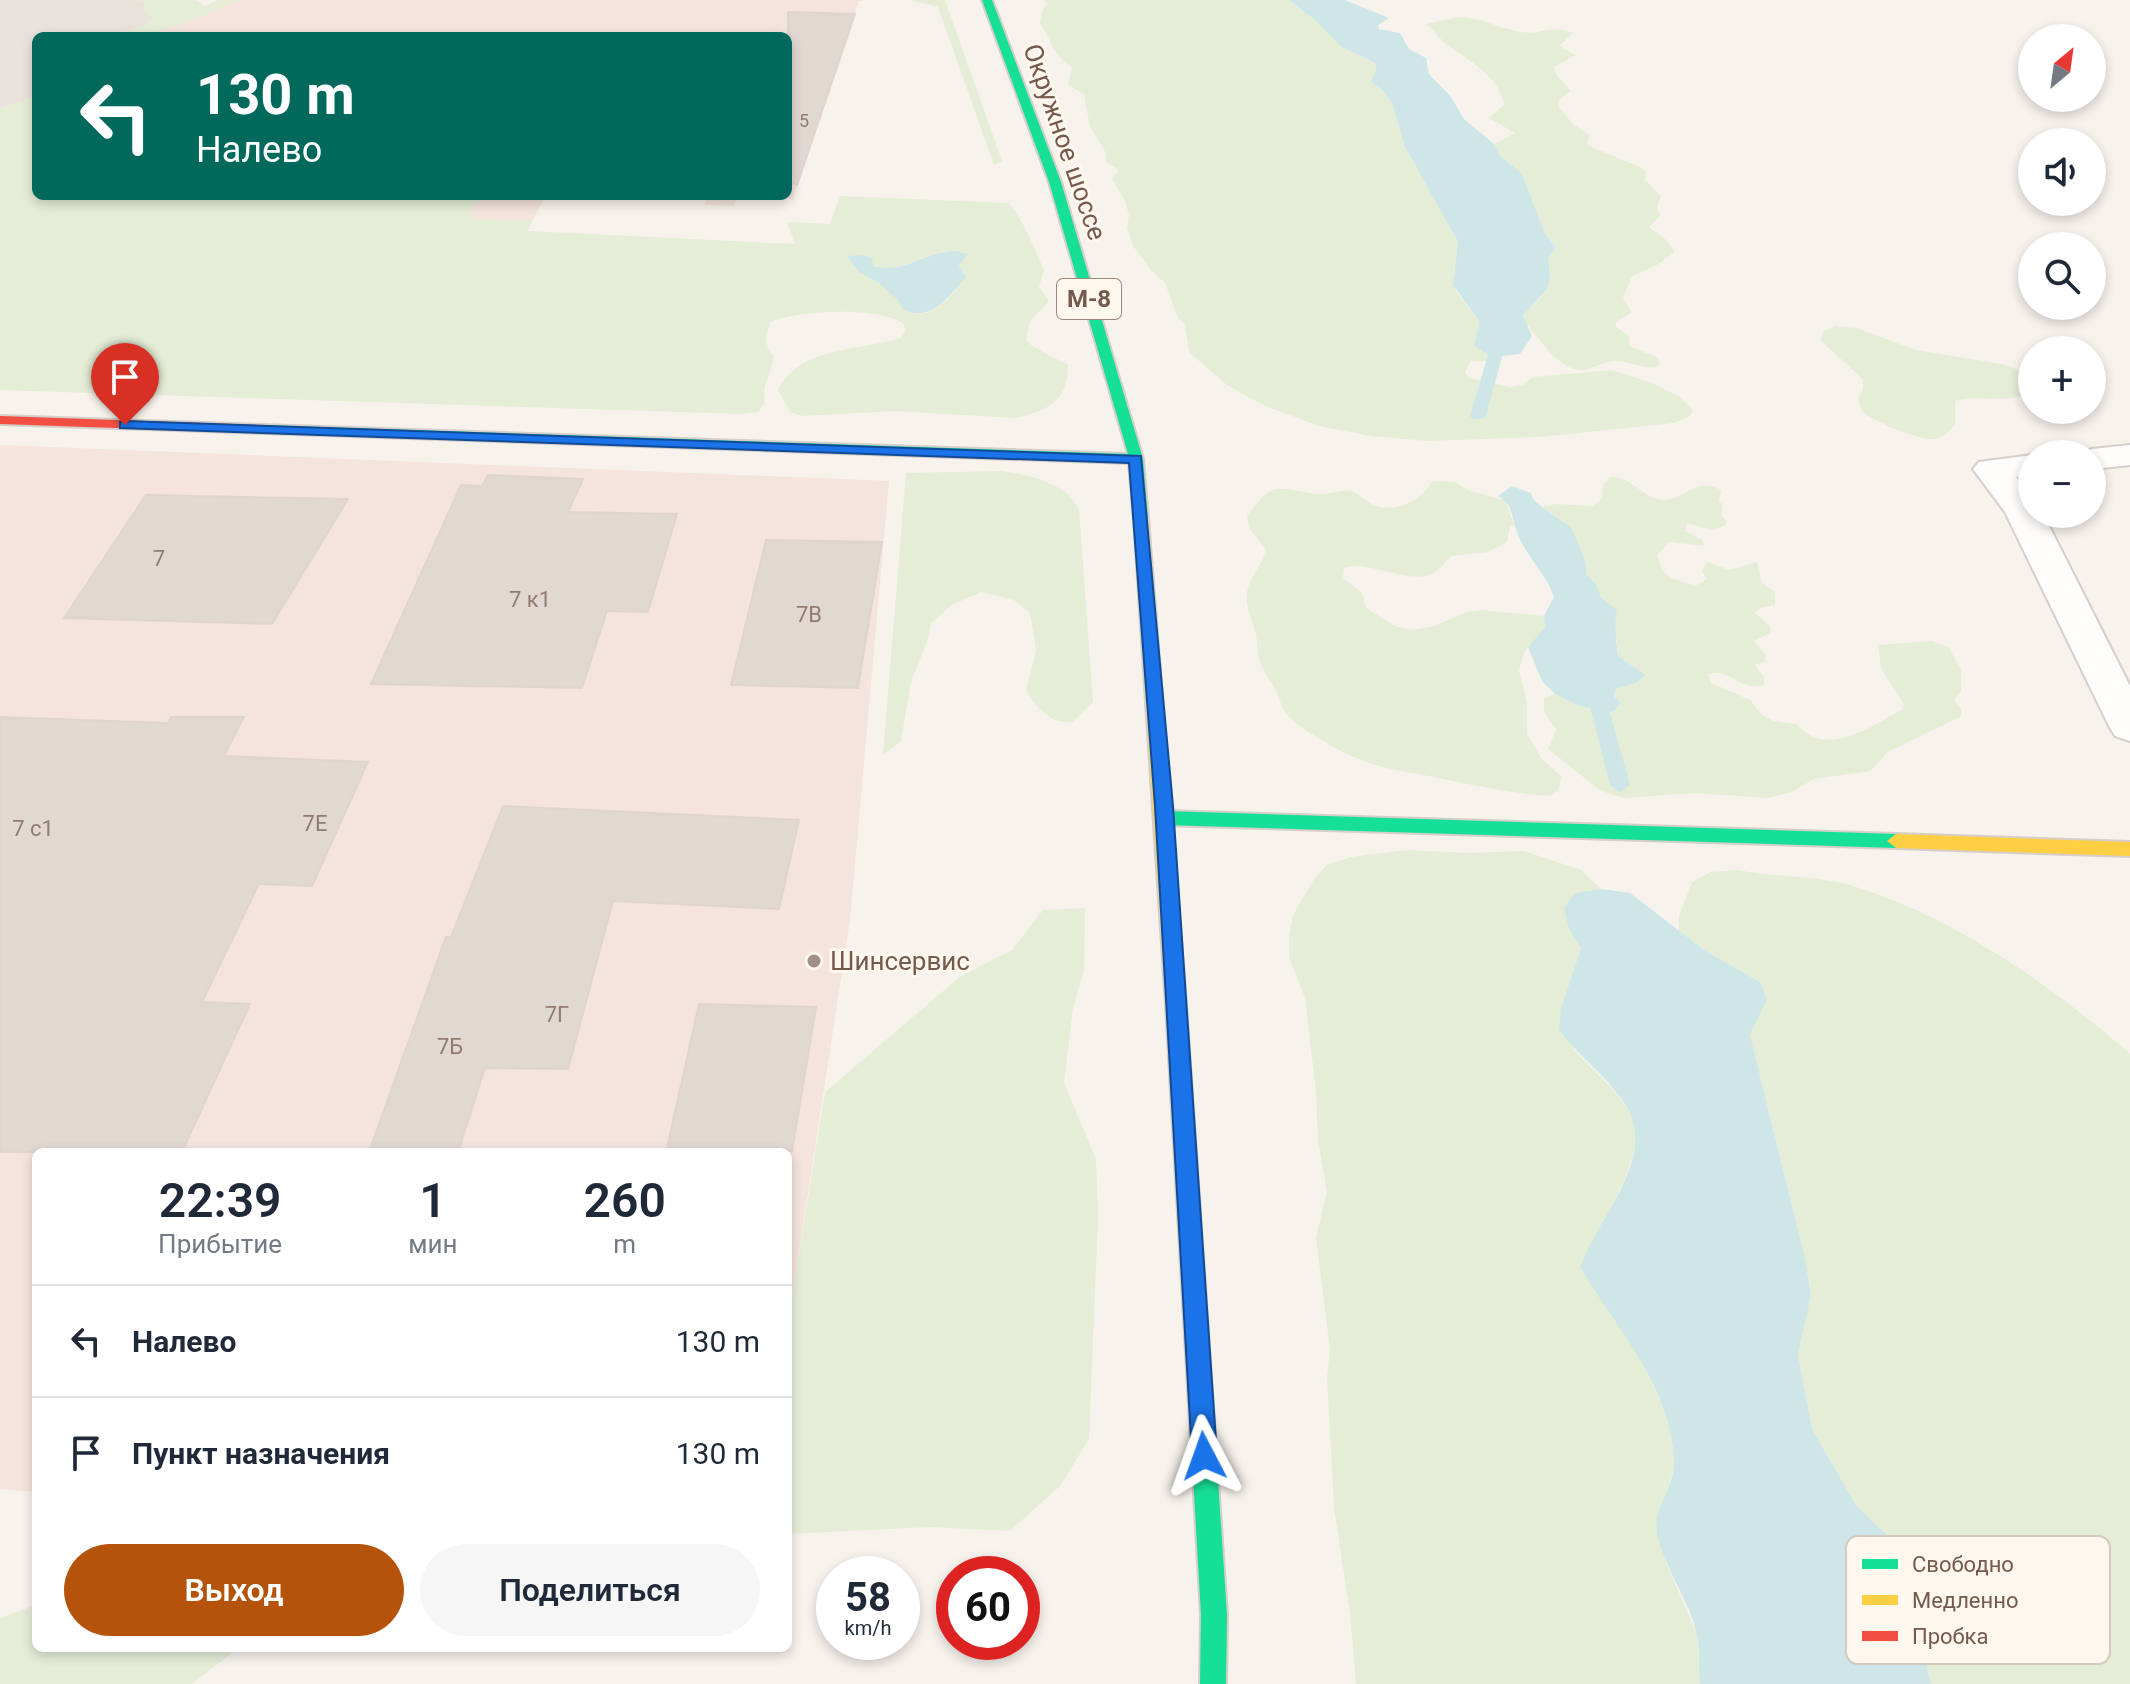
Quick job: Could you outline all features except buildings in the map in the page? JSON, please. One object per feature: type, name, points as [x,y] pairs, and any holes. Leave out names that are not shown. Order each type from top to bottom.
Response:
[{"type":"main road","name":"Окружное шоссе","points":[[987,0],[1055,182],[1136,459],[1165,818],[1214,1615],[1213,1684]]},
{"type":"main road","points":[[0,420],[1136,459]]},
{"type":"main road","points":[[1165,818],[2130,849]]},
{"type":"street","points":[[2106,458],[2130,455]]},
{"type":"street","points":[[2018,466],[1991,469],[2018,504]]},
{"type":"street","points":[[2031,528],[2130,726]]},
{"type":"shaded area","points":[[0,0],[185,0],[199,18],[155,32],[32,32],[32,101],[0,127]]},
{"type":"shaded area","points":[[238,0],[870,0],[859,1],[793,199],[792,32],[155,32],[199,18]]},
{"type":"shaded area","points":[[544,200],[532,221],[474,220],[469,211],[478,201]]},
{"type":"shaded area","points":[[706,200],[736,200],[733,206],[705,205]]},
{"type":"shaded area","points":[[0,445],[889,481],[850,920],[792,1297],[792,1148],[32,1148],[32,1492],[0,1489]]},
{"type":"green space","points":[[114,0],[195,0],[206,6],[217,0],[238,0],[176,26],[149,32],[123,32],[145,25],[152,17],[143,10],[145,1]]},
{"type":"green space","points":[[910,0],[945,0],[1002,161],[994,165],[938,7]]},
{"type":"green space","points":[[1044,0],[1289,0],[1315,20],[1340,46],[1375,63],[1376,71],[1371,82],[1382,89],[1393,105],[1404,145],[1458,242],[1454,275],[1456,291],[1480,322],[1474,346],[1490,357],[1501,358],[1500,362],[1471,361],[1465,372],[1469,378],[1510,387],[1522,385],[1533,377],[1612,370],[1652,383],[1680,397],[1693,410],[1690,416],[1674,423],[1540,437],[1427,441],[1371,436],[1319,426],[1263,405],[1227,385],[1189,352],[1185,325],[1178,318],[1165,283],[1133,246],[1127,228],[1129,215],[1125,201],[1112,179],[1119,170],[1106,162],[1106,153],[1090,127],[1084,94],[1068,85],[1072,67],[1057,52],[1040,24],[1043,9],[1048,4]]},
{"type":"green space","points":[[1459,17],[1522,32],[1558,29],[1573,33],[1559,46],[1576,55],[1554,67],[1556,74],[1571,91],[1560,99],[1558,106],[1573,124],[1589,135],[1587,145],[1642,168],[1646,172],[1645,180],[1661,196],[1657,207],[1660,216],[1649,227],[1665,239],[1675,252],[1657,265],[1632,276],[1623,298],[1632,312],[1616,322],[1616,327],[1629,336],[1630,346],[1656,357],[1660,362],[1658,367],[1615,361],[1584,370],[1571,368],[1548,350],[1524,321],[1529,307],[1545,293],[1550,275],[1548,259],[1556,247],[1545,234],[1522,174],[1499,156],[1494,144],[1515,133],[1489,118],[1504,105],[1496,86],[1483,71],[1446,44],[1426,24]]},
{"type":"green space","points":[[32,97],[32,200],[478,200],[469,211],[474,219],[532,221],[528,231],[795,244],[787,222],[830,224],[840,196],[1008,203],[1023,225],[1044,270],[1039,287],[1049,301],[1030,321],[1026,339],[1032,346],[1068,365],[1064,387],[1054,402],[1038,412],[1015,418],[895,411],[803,416],[790,412],[778,390],[801,365],[832,352],[901,338],[905,331],[904,324],[892,318],[838,312],[799,315],[770,322],[766,340],[774,355],[764,391],[765,403],[758,412],[742,414],[0,390],[0,108]],"holes":[[[943,251],[967,254],[959,265],[964,273],[952,295],[938,307],[914,314],[879,283],[860,272],[848,257],[879,268],[892,269]]]},
{"type":"green space","points":[[1835,326],[1856,328],[1916,350],[2002,364],[2018,370],[2018,397],[1955,401],[1955,425],[1943,436],[1928,439],[1908,434],[1862,411],[1858,399],[1863,389],[1863,379],[1821,341],[1823,332]]},
{"type":"green space","points":[[1001,471],[1056,486],[1079,509],[1093,702],[1073,722],[1057,721],[1040,709],[1026,690],[1036,651],[1030,613],[1014,600],[981,592],[952,605],[931,623],[911,682],[901,741],[883,755],[906,473]]},
{"type":"green space","points":[[1610,477],[1625,480],[1662,500],[1670,500],[1697,487],[1712,486],[1721,490],[1719,501],[1722,504],[1721,515],[1727,521],[1725,526],[1711,530],[1687,523],[1685,531],[1702,540],[1705,546],[1669,542],[1657,555],[1663,569],[1670,577],[1695,586],[1707,579],[1702,571],[1708,562],[1729,570],[1757,562],[1762,583],[1775,592],[1775,605],[1760,608],[1755,613],[1770,626],[1770,633],[1754,641],[1766,655],[1764,662],[1755,665],[1764,677],[1764,684],[1749,686],[1716,673],[1708,674],[1711,683],[1750,700],[1762,715],[1774,721],[1797,724],[1809,734],[1822,739],[1836,739],[1864,730],[1903,709],[1904,704],[1881,668],[1878,645],[1932,641],[1949,648],[1961,670],[1961,691],[1954,700],[1961,708],[1961,716],[1888,752],[1870,771],[1814,779],[1792,792],[1768,798],[1695,793],[1624,798],[1601,791],[1548,749],[1556,730],[1544,712],[1544,698],[1555,694],[1579,706],[1613,712],[1616,689],[1636,683],[1646,675],[1619,657],[1614,621],[1617,610],[1601,597],[1593,580],[1586,574],[1586,563],[1572,528],[1542,507],[1556,504],[1593,506],[1602,498],[1603,485]]},
{"type":"green space","points":[[1433,481],[1455,482],[1470,491],[1505,500],[1514,525],[1510,527],[1507,542],[1488,552],[1451,556],[1438,570],[1428,575],[1405,576],[1354,566],[1344,568],[1343,578],[1362,593],[1366,608],[1395,626],[1411,630],[1435,626],[1466,612],[1482,610],[1544,616],[1545,627],[1524,652],[1519,671],[1527,703],[1527,734],[1542,759],[1562,777],[1558,790],[1550,796],[1394,770],[1346,753],[1306,731],[1284,711],[1261,663],[1247,595],[1266,550],[1250,529],[1247,516],[1262,498],[1280,489],[1320,494],[1348,490],[1370,503],[1388,508],[1414,500]]},
{"type":"green space","points":[[1408,850],[1469,853],[1524,851],[1581,870],[1601,889],[1575,893],[1569,929],[1581,948],[1561,1008],[1574,1050],[1612,1088],[1628,1109],[1639,1135],[1625,1179],[1614,1201],[1617,1320],[1635,1346],[1662,1405],[1672,1436],[1674,1467],[1656,1529],[1666,1563],[1697,1634],[1700,1684],[1356,1684],[1350,1613],[1334,1508],[1327,1377],[1330,1349],[1316,1238],[1327,1191],[1318,1140],[1316,1091],[1305,998],[1289,957],[1289,934],[1293,915],[1314,879],[1327,865],[1351,857]]},
{"type":"green space","points":[[1737,870],[1841,883],[1927,915],[1964,934],[2035,979],[2130,1054],[2130,1684],[1931,1684],[1927,1664],[2110,1664],[2110,1536],[1888,1536],[1856,1505],[1812,1429],[1798,1354],[1811,1294],[1805,1258],[1750,1035],[1766,998],[1760,982],[1704,950],[1679,931],[1679,916],[1692,882],[1711,872]]},
{"type":"green space","points":[[1085,908],[1084,971],[1073,1008],[1064,1083],[1096,1159],[1098,1217],[1089,1439],[1060,1486],[1010,1531],[929,1527],[792,1534],[792,1298],[825,1092],[961,976],[1012,950],[1043,910]]},
{"type":"green space","points":[[32,1606],[32,1652],[234,1652],[191,1684],[0,1684],[0,1618]]},
{"type":"water","points":[[1289,0],[1345,0],[1389,18],[1378,25],[1379,29],[1400,33],[1409,49],[1426,58],[1429,74],[1451,97],[1464,119],[1494,144],[1499,155],[1522,174],[1545,234],[1556,247],[1548,259],[1548,286],[1523,316],[1532,336],[1520,354],[1491,357],[1474,346],[1480,322],[1453,285],[1458,242],[1404,145],[1393,105],[1382,89],[1371,82],[1376,71],[1375,63],[1340,46],[1315,20]]},
{"type":"water","points":[[956,251],[968,254],[959,265],[966,277],[939,306],[923,313],[903,310],[898,300],[879,283],[859,272],[847,256],[864,255],[872,258],[873,266],[884,268]]},
{"type":"water","points":[[1512,486],[1531,493],[1542,507],[1572,528],[1586,563],[1586,574],[1596,584],[1601,597],[1617,610],[1619,657],[1646,675],[1636,683],[1616,689],[1614,696],[1621,703],[1613,712],[1579,706],[1555,694],[1542,681],[1528,647],[1545,627],[1544,616],[1554,597],[1520,538],[1509,506],[1498,496]]},
{"type":"water","points":[[1601,889],[1630,893],[1704,950],[1760,982],[1767,999],[1750,1035],[1805,1258],[1811,1295],[1798,1354],[1812,1429],[1856,1505],[1888,1536],[1846,1536],[1846,1664],[1927,1664],[1931,1684],[1700,1684],[1694,1622],[1665,1559],[1657,1533],[1658,1516],[1674,1462],[1664,1408],[1640,1359],[1580,1267],[1630,1169],[1635,1148],[1635,1128],[1621,1098],[1559,1030],[1561,1008],[1581,948],[1569,929],[1564,908],[1575,893]]},
{"type":"waterway","points":[[1478,416],[1502,331]]},
{"type":"waterway","points":[[1594,688],[1620,785]]},
{"type":"traffic: fast","points":[[987,0],[1055,182],[1136,459],[1141,519]]},
{"type":"traffic: fast","points":[[264,429],[1136,459]]},
{"type":"traffic: fast","points":[[1165,818],[1896,841]]},
{"type":"traffic: fast","points":[[1176,1005],[1214,1615],[1213,1684]]},
{"type":"traffic: slow","points":[[1141,519],[1176,1005]]},
{"type":"traffic: slow","points":[[1896,841],[2130,849]]},
{"type":"traffic: jam","points":[[0,420],[264,429]]},
{"type":"place","name":"Шинсервис","points":[[814,961]]},
{"type":"route","points":[[125,425],[1136,459],[1164,806],[1204,1456]]}]
